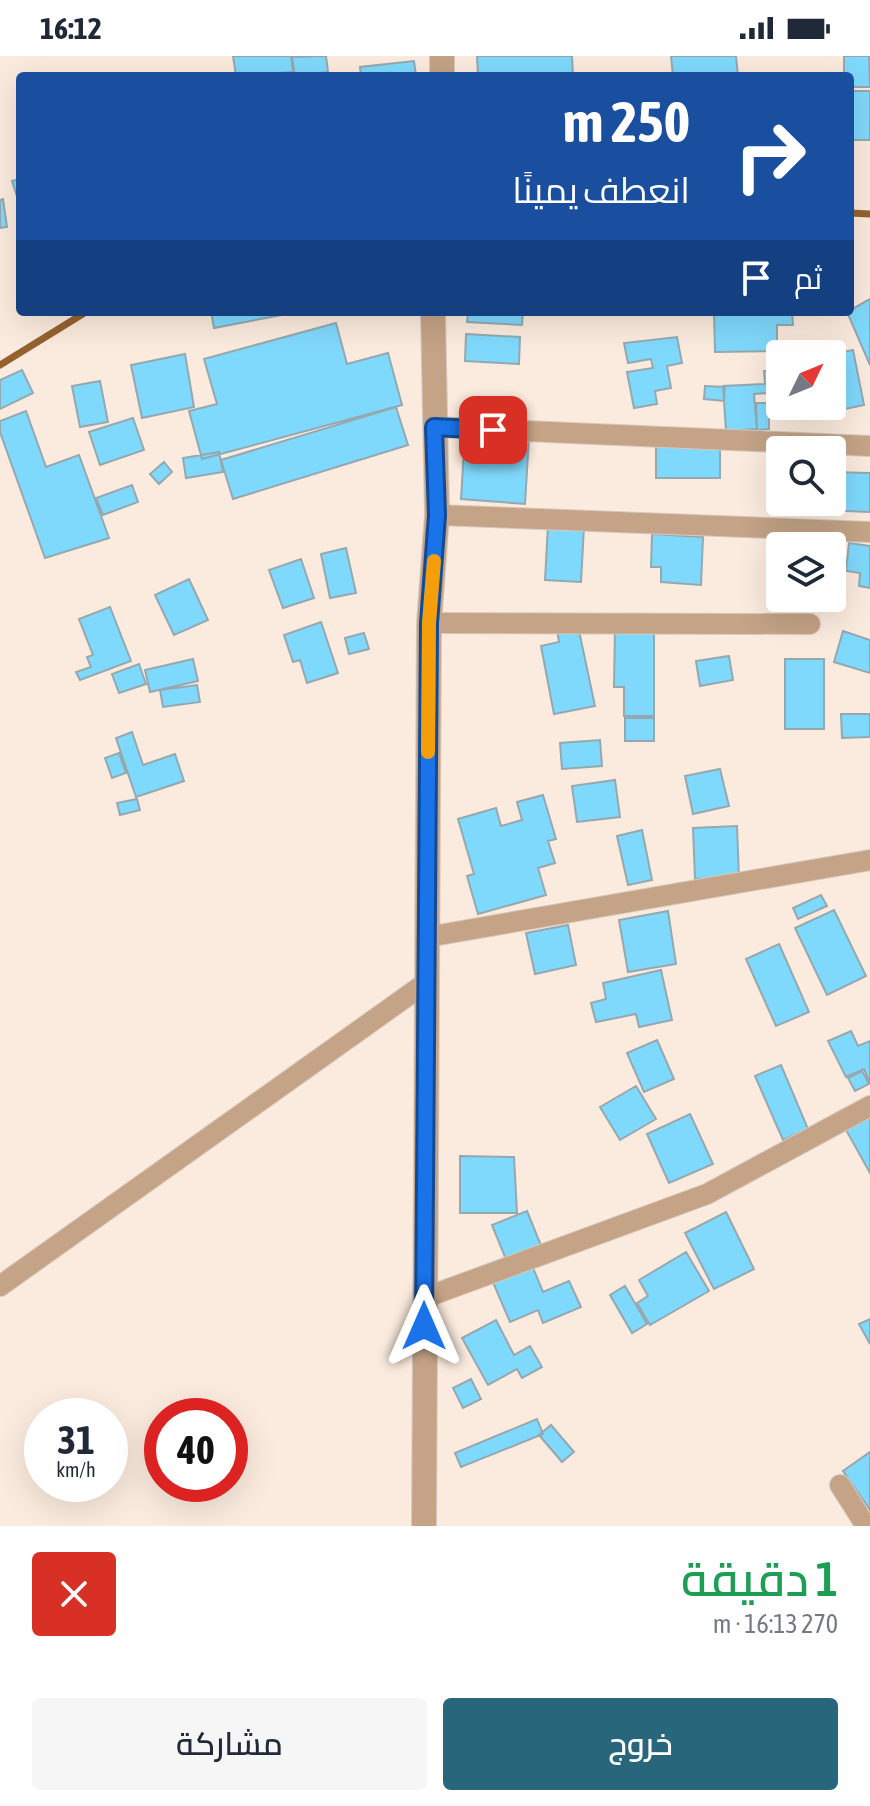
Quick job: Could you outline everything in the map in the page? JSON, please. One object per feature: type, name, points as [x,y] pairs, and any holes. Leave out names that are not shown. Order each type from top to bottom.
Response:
[{"type":"street","points":[[424,1526],[429,623],[437,515],[433,316]]},
{"type":"street","points":[[434,427],[870,446]]},
{"type":"street","points":[[437,515],[870,532]]},
{"type":"street","points":[[429,623],[810,624]]},
{"type":"street","points":[[427,937],[870,860]]},
{"type":"street","points":[[0,1286],[427,982]]},
{"type":"street","points":[[424,1298],[707,1194],[870,1106]]},
{"type":"street","points":[[840,1485],[866,1526]]},
{"type":"building","points":[[233,56],[291,56],[293,72],[235,72]]},
{"type":"building","points":[[326,56],[328,72],[294,72],[292,57]]},
{"type":"building","points":[[477,56],[572,56],[573,72],[478,72]]},
{"type":"building","points":[[671,56],[736,56],[738,72],[673,72]]},
{"type":"building","points":[[844,56],[869,56],[870,87],[854,87],[854,72],[844,72]]},
{"type":"building","points":[[414,61],[415,72],[361,72],[360,67]]},
{"type":"building","points":[[854,91],[870,91],[870,140],[854,140]]},
{"type":"building","points":[[3,199],[7,227],[0,228],[0,200]]},
{"type":"building","points":[[870,299],[870,365],[849,316],[854,316],[854,308]]},
{"type":"building","points":[[212,316],[277,316],[214,328]]},
{"type":"building","points":[[468,316],[523,316],[522,325],[467,322]]},
{"type":"building","points":[[714,316],[792,316],[793,325],[777,325],[777,340],[766,340],[766,351],[715,352]]},
{"type":"building","points":[[336,323],[347,364],[388,353],[402,405],[202,459],[189,411],[217,404],[204,359]]},
{"type":"building","points":[[466,334],[520,337],[519,364],[465,361]]},
{"type":"building","points":[[677,337],[682,363],[667,366],[671,388],[655,391],[657,404],[634,408],[627,372],[653,368],[651,359],[628,363],[624,343]]},
{"type":"building","points":[[853,350],[864,405],[846,409],[846,351]]},
{"type":"building","points":[[185,354],[194,407],[142,418],[131,365]]},
{"type":"building","points":[[22,370],[33,393],[0,409],[0,380]]},
{"type":"building","points":[[764,371],[766,393],[754,394],[757,429],[726,431],[723,386],[765,384]]},
{"type":"building","points":[[100,381],[108,422],[80,427],[72,386]]},
{"type":"building","points":[[705,386],[725,387],[724,401],[704,399]]},
{"type":"building","points":[[756,403],[766,403],[769,429],[757,430]]},
{"type":"building","points":[[396,407],[408,445],[233,499],[221,460]]},
{"type":"building","points":[[26,411],[46,467],[79,455],[109,538],[45,558],[0,432],[0,421]]},
{"type":"building","points":[[133,418],[144,450],[100,465],[89,432]]},
{"type":"building","points":[[465,433],[529,437],[525,504],[461,499]]},
{"type":"building","points":[[720,442],[720,478],[656,478],[656,443]]},
{"type":"building","points":[[219,452],[223,472],[186,478],[183,458]]},
{"type":"building","points":[[164,462],[172,472],[159,484],[150,474]]},
{"type":"building","points":[[846,472],[870,473],[870,512],[846,511]]},
{"type":"building","points":[[132,485],[138,502],[103,515],[96,498]]},
{"type":"building","points":[[548,525],[584,527],[581,582],[545,580]]},
{"type":"building","points":[[652,534],[703,537],[701,585],[661,582],[661,567],[651,567]]},
{"type":"building","points":[[849,543],[870,546],[870,588],[859,586],[860,573],[846,571]]},
{"type":"building","points":[[346,548],[356,593],[330,598],[321,554]]},
{"type":"building","points":[[301,559],[314,598],[283,608],[269,570]]},
{"type":"building","points":[[189,579],[208,620],[174,635],[155,595]]},
{"type":"building","points":[[110,607],[131,661],[80,680],[76,672],[91,667],[87,657],[93,655],[79,619]]},
{"type":"building","points":[[321,622],[338,673],[307,683],[300,660],[293,662],[284,635]]},
{"type":"building","points":[[578,626],[595,706],[554,714],[541,646],[559,642],[557,630]]},
{"type":"building","points":[[615,628],[654,629],[654,716],[624,716],[624,687],[614,687]]},
{"type":"building","points":[[843,631],[870,640],[870,673],[834,662]]},
{"type":"building","points":[[364,633],[369,649],[349,654],[345,638]]},
{"type":"building","points":[[729,656],[733,680],[700,686],[696,661]]},
{"type":"building","points":[[193,659],[198,681],[150,692],[145,670]]},
{"type":"building","points":[[785,659],[824,659],[824,729],[785,729]]},
{"type":"building","points":[[139,664],[146,684],[119,693],[112,674]]},
{"type":"building","points":[[197,685],[200,702],[163,707],[160,690]]},
{"type":"building","points":[[841,714],[870,714],[870,737],[842,738]]},
{"type":"building","points":[[625,718],[654,718],[654,741],[625,741]]},
{"type":"building","points":[[132,732],[143,765],[175,754],[184,781],[136,797],[116,738]]},
{"type":"building","points":[[600,740],[602,766],[562,769],[560,743]]},
{"type":"building","points":[[119,753],[126,773],[112,778],[105,758]]},
{"type":"building","points":[[720,769],[729,806],[693,814],[685,776]]},
{"type":"building","points":[[615,780],[620,817],[577,822],[572,786]]},
{"type":"building","points":[[543,795],[556,839],[548,841],[555,863],[538,868],[546,895],[478,914],[467,876],[474,874],[458,819],[496,808],[501,826],[522,820],[517,802]]},
{"type":"building","points":[[137,799],[140,810],[120,815],[117,803]]},
{"type":"building","points":[[737,826],[739,878],[695,879],[693,828]]},
{"type":"building","points":[[642,830],[652,880],[628,885],[617,836]]},
{"type":"building","points":[[821,895],[827,906],[798,919],[793,908]]},
{"type":"building","points":[[834,910],[866,976],[827,995],[795,928]]},
{"type":"building","points":[[668,911],[676,964],[628,972],[619,920]]},
{"type":"building","points":[[568,925],[576,965],[535,974],[526,933]]},
{"type":"building","points":[[779,944],[809,1012],[776,1026],[746,959]]},
{"type":"building","points":[[661,970],[672,1020],[639,1027],[636,1014],[596,1022],[591,1003],[606,999],[603,983]]},
{"type":"building","points":[[851,1031],[858,1046],[870,1041],[870,1083],[864,1069],[846,1077],[828,1041]]},
{"type":"building","points":[[657,1040],[674,1079],[644,1092],[627,1053]]},
{"type":"building","points":[[781,1065],[808,1129],[783,1140],[755,1076]]},
{"type":"building","points":[[862,1071],[869,1084],[855,1091],[848,1078]]},
{"type":"building","points":[[636,1086],[656,1119],[620,1140],[600,1107]]},
{"type":"building","points":[[690,1114],[713,1164],[669,1183],[647,1134]]},
{"type":"building","points":[[870,1117],[870,1173],[846,1130]]},
{"type":"building","points":[[460,1156],[514,1157],[517,1213],[460,1213]]},
{"type":"building","points":[[527,1211],[542,1248],[507,1262],[492,1225]]},
{"type":"building","points":[[726,1212],[754,1269],[714,1289],[685,1233]]},
{"type":"building","points":[[686,1252],[709,1291],[650,1325],[637,1303],[648,1296],[639,1280]]},
{"type":"building","points":[[531,1263],[543,1292],[569,1281],[581,1307],[543,1323],[538,1310],[510,1322],[492,1280]]},
{"type":"building","points":[[625,1286],[647,1324],[632,1333],[610,1295]]},
{"type":"building","points":[[870,1319],[870,1344],[859,1324]]},
{"type":"building","points":[[496,1320],[514,1355],[530,1346],[542,1367],[522,1378],[517,1369],[488,1385],[462,1338]]},
{"type":"building","points":[[471,1379],[481,1399],[463,1408],[453,1388]]},
{"type":"building","points":[[537,1419],[543,1434],[461,1467],[455,1453]]},
{"type":"building","points":[[551,1425],[574,1452],[562,1462],[539,1435]]},
{"type":"building","points":[[870,1452],[870,1510],[843,1471]]},
{"type":"waterway","points":[[854,213],[870,214]]},
{"type":"waterway","points":[[0,365],[80,316]]},
{"type":"slow traffic","points":[[428,752],[429,623],[434,561]]},
{"type":"route","points":[[424,1326],[429,623],[437,515],[434,427],[493,430]]}]
